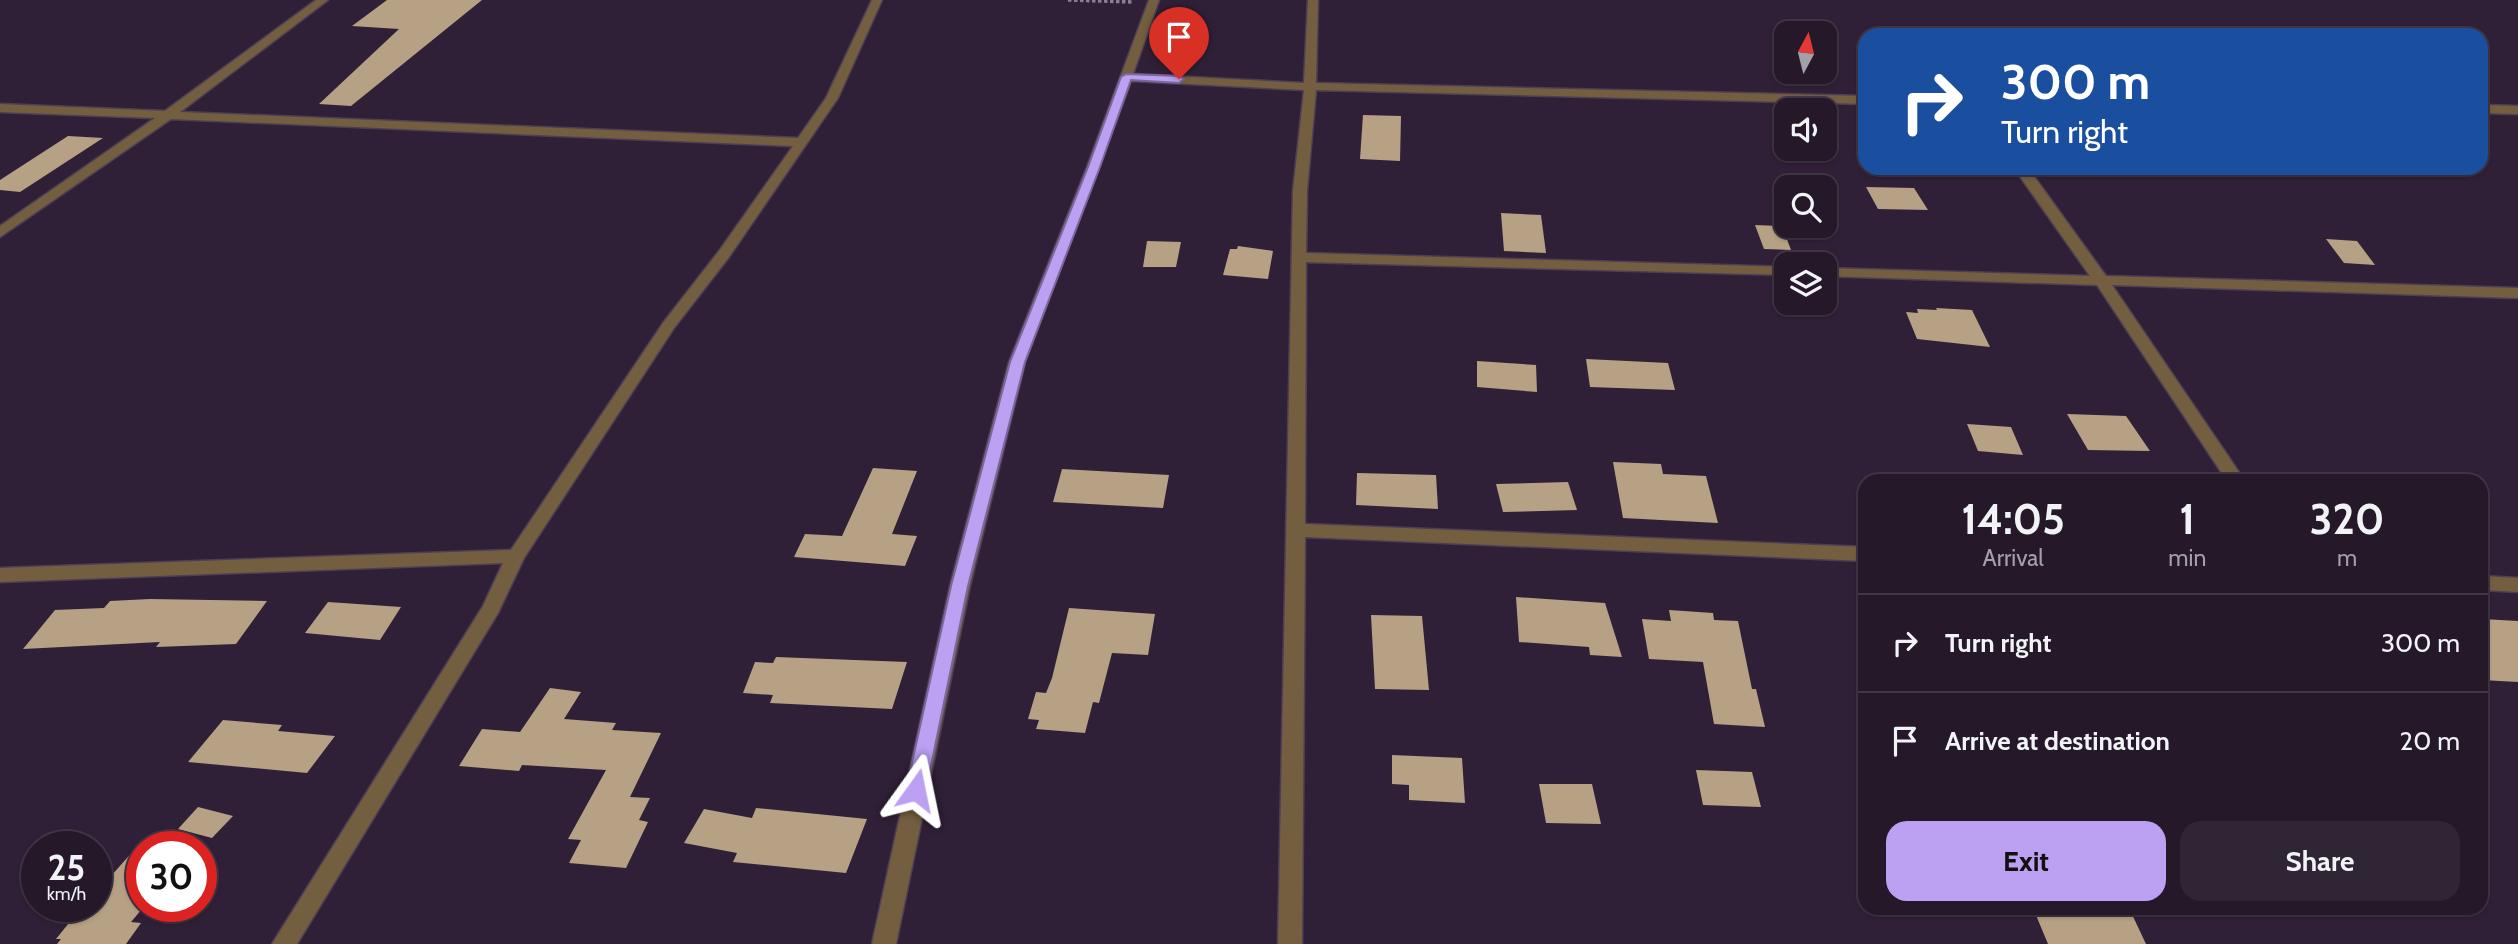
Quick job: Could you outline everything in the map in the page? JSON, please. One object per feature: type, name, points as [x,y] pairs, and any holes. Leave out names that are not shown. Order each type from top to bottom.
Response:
[{"type":"street","points":[[0,233],[168,115],[323,0]]},
{"type":"street","points":[[284,944],[491,608],[516,556],[668,326],[724,254],[832,98],[877,0]]},
{"type":"street","points":[[1290,944],[1300,191],[1310,86],[1313,0]]},
{"type":"street","points":[[884,944],[960,586],[1017,362],[1094,167],[1154,1]]},
{"type":"street","points":[[1126,77],[1310,86],[1858,100]]},
{"type":"street","points":[[0,108],[801,142]]},
{"type":"street","points":[[2488,109],[2518,110]]},
{"type":"street","points":[[2026,175],[2101,280],[2231,474]]},
{"type":"street","points":[[1299,257],[1774,271]]},
{"type":"street","points":[[1837,272],[2518,293]]},
{"type":"street","points":[[1297,530],[1858,554]]},
{"type":"street","points":[[0,575],[516,556]]},
{"type":"street","points":[[2488,583],[2518,585]]},
{"type":"path","points":[[1068,0],[1154,1]]},
{"type":"building","points":[[387,0],[482,0],[351,106],[319,104],[399,29],[352,26]]},
{"type":"building","points":[[1363,115],[1401,116],[1400,161],[1360,159]]},
{"type":"building","points":[[68,136],[103,138],[20,192],[0,190],[0,180]]},
{"type":"building","points":[[1866,187],[1914,188],[1928,210],[1878,209]]},
{"type":"building","points":[[1501,213],[1541,215],[1546,253],[1504,251]]},
{"type":"building","points":[[1755,225],[1774,226],[1774,238],[1786,238],[1791,250],[1764,249]]},
{"type":"building","points":[[2326,239],[2357,241],[2375,265],[2344,263]]},
{"type":"building","points":[[1147,241],[1181,242],[1176,267],[1143,267]]},
{"type":"building","points":[[1238,246],[1273,251],[1268,279],[1223,275],[1230,249],[1237,249]]},
{"type":"building","points":[[1936,308],[1972,310],[1990,347],[1917,339],[1906,312],[1918,313],[1917,309],[1937,310]]},
{"type":"building","points":[[1586,359],[1668,363],[1675,390],[1590,387]]},
{"type":"building","points":[[1477,361],[1536,365],[1537,392],[1477,387]]},
{"type":"building","points":[[2067,414],[2126,416],[2150,451],[2088,450]]},
{"type":"building","points":[[1967,424],[2011,427],[2023,455],[1978,451]]},
{"type":"building","points":[[1613,462],[1661,464],[1663,474],[1706,476],[1718,523],[1623,518]]},
{"type":"building","points":[[873,468],[917,471],[892,534],[917,536],[905,566],[794,557],[805,534],[842,536]]},
{"type":"building","points":[[1062,469],[1169,475],[1163,508],[1053,502]]},
{"type":"building","points":[[1357,473],[1436,475],[1438,509],[1356,505]]},
{"type":"building","points":[[1568,482],[1577,510],[1503,512],[1496,484]]},
{"type":"building","points":[[1516,597],[1605,603],[1622,657],[1590,655],[1589,647],[1519,642]]},
{"type":"building","points":[[110,601],[267,601],[236,644],[156,647],[160,642],[23,649],[55,610],[104,608]]},
{"type":"building","points":[[328,602],[401,607],[380,640],[305,633]]},
{"type":"building","points":[[1069,608],[1155,614],[1148,655],[1112,653],[1099,703],[1093,702],[1085,733],[1036,729],[1039,720],[1028,719],[1036,692],[1046,693],[1052,678]]},
{"type":"building","points":[[1669,610],[1713,613],[1714,620],[1738,621],[1752,689],[1756,689],[1765,727],[1714,724],[1703,662],[1649,659],[1642,619],[1671,621]]},
{"type":"building","points":[[1371,615],[1422,616],[1429,690],[1375,689]]},
{"type":"building","points":[[2488,619],[2518,621],[2518,682],[2488,680]]},
{"type":"building","points":[[776,657],[907,662],[892,709],[770,703],[773,695],[743,693],[755,662],[773,663]]},
{"type":"building","points":[[550,688],[581,692],[564,719],[616,723],[612,730],[661,733],[630,797],[650,798],[639,820],[648,822],[626,868],[569,863],[581,840],[568,839],[606,770],[522,765],[519,771],[459,766],[482,729],[520,732]]},
{"type":"building","points":[[223,720],[282,725],[278,731],[335,736],[307,773],[188,762]]},
{"type":"building","points":[[1392,755],[1462,758],[1465,803],[1409,800],[1409,785],[1392,784]]},
{"type":"building","points":[[1696,770],[1752,772],[1761,807],[1703,805]]},
{"type":"building","points":[[1539,784],[1592,784],[1601,824],[1546,823]]},
{"type":"building","points":[[198,807],[233,816],[217,833],[178,829]]},
{"type":"building","points":[[756,808],[867,819],[846,873],[733,862],[737,853],[684,843],[704,809],[752,818]]},
{"type":"building","points":[[126,859],[126,922],[141,923],[126,944],[57,944],[61,939],[56,939],[70,922],[112,922],[112,875]]},
{"type":"building","points":[[2036,915],[2132,915],[2146,944],[2048,944]]},
{"type":"route","points":[[916,790],[960,586],[1017,362],[1094,167],[1126,77],[1179,79]]}]
